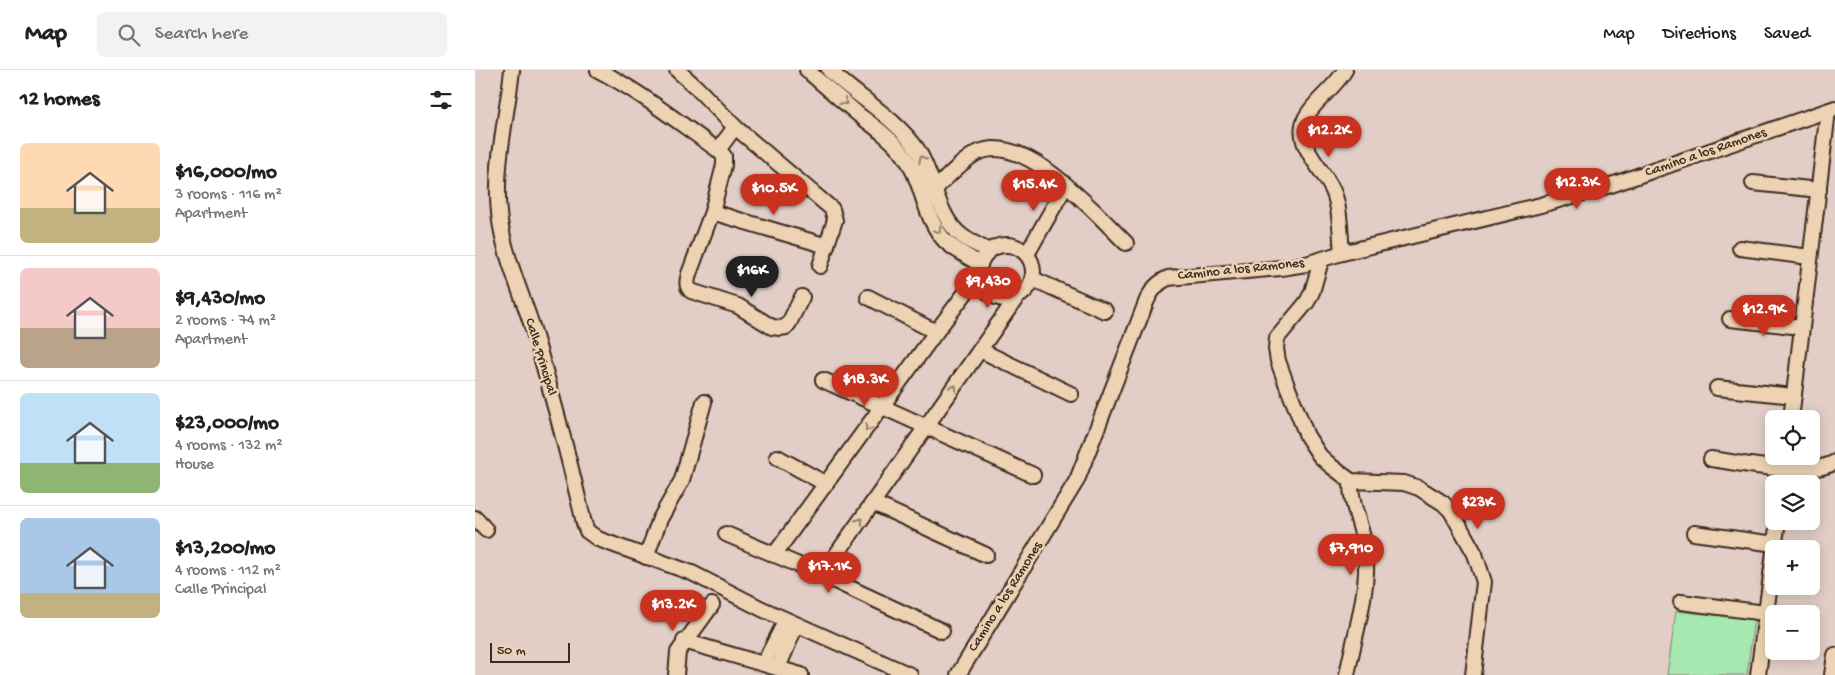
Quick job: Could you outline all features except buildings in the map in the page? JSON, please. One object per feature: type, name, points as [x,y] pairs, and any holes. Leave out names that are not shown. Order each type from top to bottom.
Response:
[{"type":"street","name":"Calle Principal","points":[[512,70],[498,179],[498,212],[507,252],[561,425],[587,531],[598,539],[692,573],[791,622],[910,675]]},
{"type":"street","points":[[599,70],[618,80],[718,150],[723,156],[725,165],[712,212],[689,274],[688,288],[691,291],[738,306],[772,327],[780,328],[785,327],[789,323],[802,297]]},
{"type":"street","points":[[677,70],[735,127],[832,209],[835,220],[820,266]]},
{"type":"street","points":[[807,70],[893,142],[905,156],[916,176],[931,218],[945,240],[980,270],[984,287],[993,295],[1005,299],[1017,296]]},
{"type":"street","points":[[829,70],[905,134],[917,149],[930,173],[944,212],[952,226],[962,236],[989,251]]},
{"type":"street","points":[[1341,253],[1338,206],[1334,194],[1308,152],[1303,140],[1302,129],[1305,118],[1334,86],[1345,70]]},
{"type":"street","points":[[1792,410],[1801,326],[1831,110]]},
{"type":"street","name":"Camino a los Ramones","points":[[958,675],[1077,480],[1147,300],[1156,285],[1168,278],[1306,264],[1341,253],[1541,205],[1614,184],[1831,110]]},
{"type":"street","points":[[718,150],[735,127]]},
{"type":"street","points":[[924,200],[971,156],[981,151],[996,148],[1013,151],[1030,158],[1066,185],[1126,243]]},
{"type":"street","points":[[1753,184],[1819,190]]},
{"type":"street","points":[[1027,254],[1066,185]]},
{"type":"street","points":[[712,212],[827,246]]},
{"type":"street","points":[[774,555],[883,407],[980,270],[989,251],[998,246],[1009,245],[1019,248],[1027,254],[1033,270],[1033,279],[1027,289],[1017,296],[822,575]]},
{"type":"street","points":[[1741,248],[1810,258]]},
{"type":"street","points":[[1321,260],[1312,292],[1307,302],[1279,333],[1277,338],[1276,349],[1286,384],[1313,447],[1331,466],[1351,481],[1404,483],[1419,488],[1443,503],[1451,511],[1475,554],[1484,582],[1473,675]]},
{"type":"street","points":[[1033,279],[1105,311]]},
{"type":"street","points":[[868,297],[936,332]]},
{"type":"street","points":[[1730,319],[1801,326]]},
{"type":"street","points":[[980,350],[1071,394]]},
{"type":"street","points":[[823,380],[1033,475]]},
{"type":"street","points":[[1717,388],[1794,396]]},
{"type":"street","points":[[646,557],[660,518],[682,480],[704,402]]},
{"type":"street","points":[[777,457],[827,484]]},
{"type":"street","points":[[1711,459],[1765,461]]},
{"type":"street","points":[[1804,465],[1823,468],[1835,462]]},
{"type":"street","points":[[1347,675],[1366,566],[1365,546],[1351,495],[1351,481]]},
{"type":"street","points":[[873,503],[986,555]]},
{"type":"street","points":[[475,518],[486,530]]},
{"type":"street","points":[[1694,533],[1765,546]]},
{"type":"street","points":[[726,534],[822,575],[942,631]]},
{"type":"street","points":[[1681,602],[1765,613],[1758,675]]},
{"type":"street","points":[[676,675],[678,652],[684,641],[712,605]]},
{"type":"street","points":[[764,663],[791,622]]},
{"type":"street","points":[[778,668],[791,622]]},
{"type":"street","points":[[684,641],[801,675]]},
{"type":"street","points":[[1832,675],[1835,655]]},
{"type":"green space","points":[[1676,611],[1754,619],[1747,675],[1667,675]]}]
